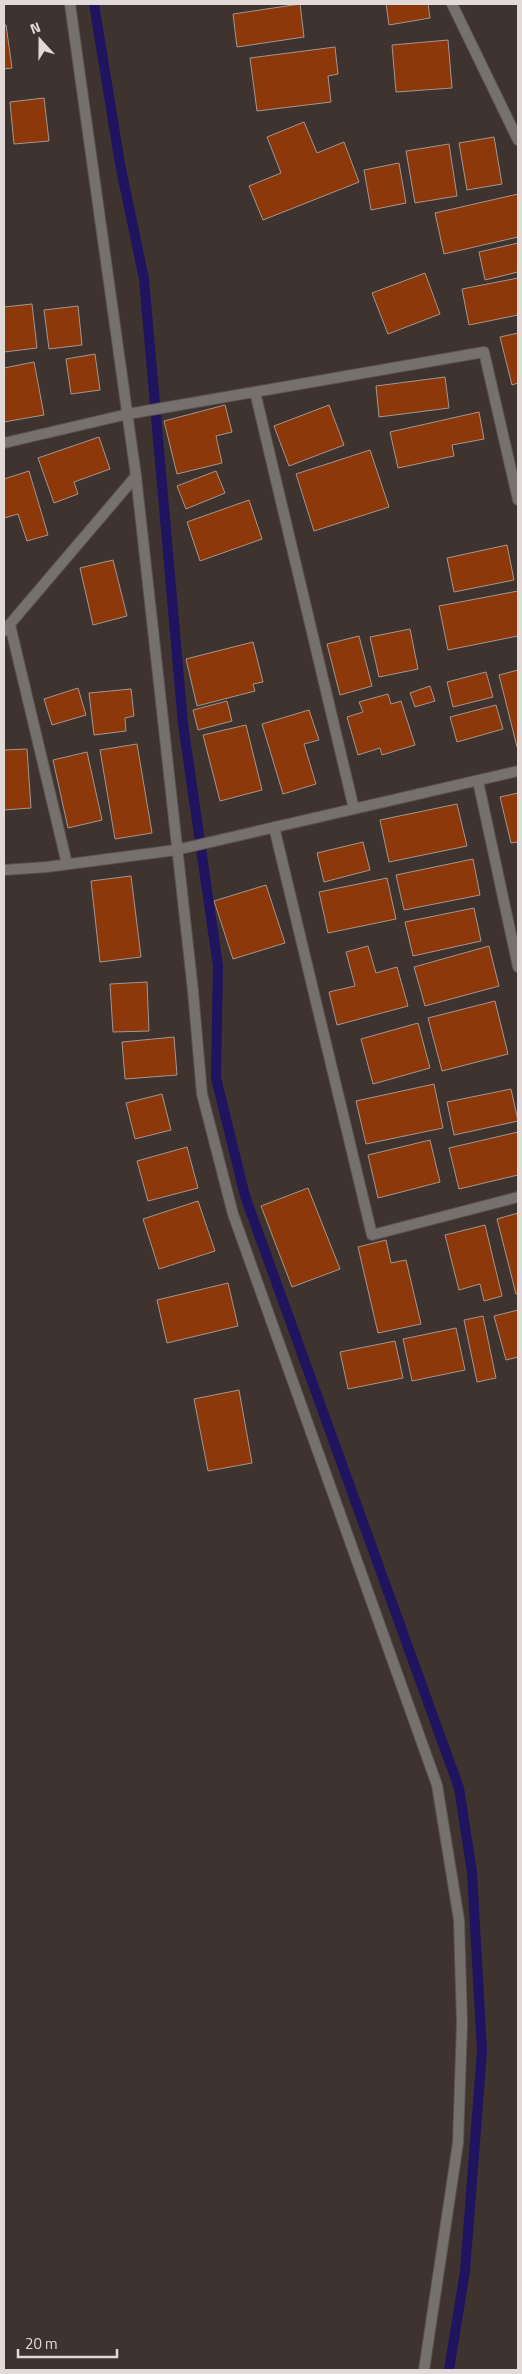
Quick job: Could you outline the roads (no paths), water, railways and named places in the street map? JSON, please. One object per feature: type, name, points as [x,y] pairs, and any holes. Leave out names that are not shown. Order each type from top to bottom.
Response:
[{"type":"street","points":[[70,4],[136,476],[193,991],[202,1094],[233,1214],[437,1785],[459,1920],[462,2023],[458,2143],[424,2370]]},
{"type":"street","points":[[452,4],[518,140]]},
{"type":"street","points":[[4,443],[128,414],[484,352],[518,500]]},
{"type":"street","points":[[255,392],[354,809]]},
{"type":"street","points":[[67,864],[7,628],[136,476]]},
{"type":"street","points":[[4,870],[176,850],[518,772]]},
{"type":"street","points":[[478,780],[518,967]]},
{"type":"street","points":[[274,827],[372,1235],[518,1197]]},
{"type":"waterway","points":[[94,4],[120,164],[144,279],[183,724],[218,966],[216,1078],[245,1196],[459,1788],[472,1872],[482,2051],[465,2271],[449,2370]]}]
